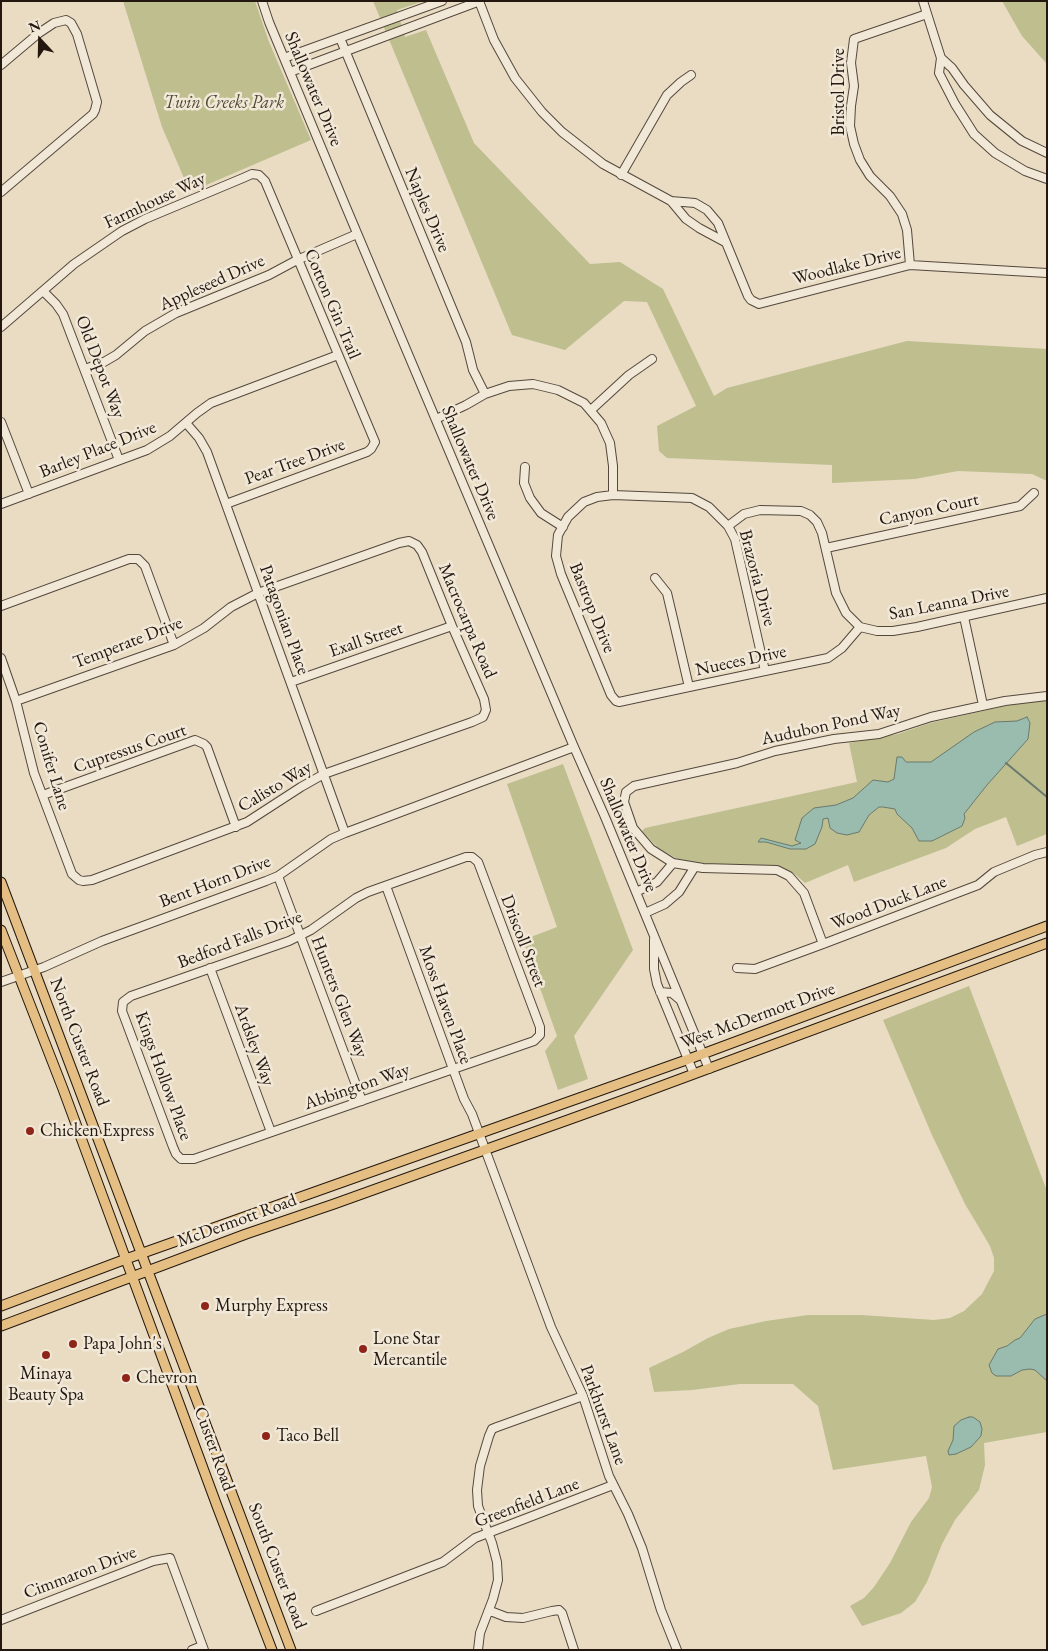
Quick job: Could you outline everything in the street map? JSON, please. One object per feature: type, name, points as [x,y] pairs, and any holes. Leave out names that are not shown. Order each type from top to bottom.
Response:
[{"type":"main road","name":"North Custer Road","points":[[1,882],[149,1269]]},
{"type":"main road","name":"West McDermott Drive","points":[[479,1134],[703,1054],[1047,926]]},
{"type":"main road","name":"North Custer Road","points":[[1,930],[126,1259]]},
{"type":"main road","name":"West McDermott Drive","points":[[484,1150],[1047,944]]},
{"type":"main road","points":[[63,1089],[77,1083]]},
{"type":"main road","points":[[623,1083],[628,1098]]},
{"type":"main road","name":"McDermott Road","points":[[1,1306],[142,1253],[479,1134]]},
{"type":"main road","name":"McDermott Road","points":[[1,1326],[149,1269],[484,1150]]},
{"type":"main road","points":[[328,1188],[334,1204]]},
{"type":"main road","name":"Custer Road","points":[[126,1259],[272,1650]]},
{"type":"main road","name":"South Custer Road","points":[[149,1269],[291,1650]]},
{"type":"street","name":"Shallowater Drive","points":[[262,1],[284,58],[605,817],[709,1069]]},
{"type":"street","points":[[284,58],[442,1]]},
{"type":"street","points":[[290,72],[479,1]]},
{"type":"street","name":"Woodlake Drive","points":[[479,1],[494,40],[510,69],[542,112],[562,132],[603,164],[621,175],[672,201],[695,203],[706,210],[718,223],[748,296],[759,304],[910,265],[1047,273]]},
{"type":"street","points":[[923,1],[941,58],[939,73],[955,104],[974,134],[995,153],[1025,171],[1047,179]]},
{"type":"street","name":"Bristol Drive","points":[[910,265],[907,230],[902,214],[890,196],[870,176],[860,160],[854,144],[850,126],[854,86],[851,63],[854,38],[927,14]]},
{"type":"street","points":[[392,19],[396,32]]},
{"type":"street","points":[[1,65],[39,33],[54,23],[66,20],[71,23],[77,34],[97,102],[95,110],[1,192]]},
{"type":"street","name":"Naples Drive","points":[[340,38],[466,342],[473,370],[485,394]]},
{"type":"street","points":[[941,58],[952,68],[990,115],[1022,141],[1047,153]]},
{"type":"street","points":[[621,175],[667,95],[691,75]]},
{"type":"street","name":"Farmhouse Way","points":[[1,327],[97,247],[122,231],[145,219],[252,174],[259,175]]},
{"type":"street","name":"Cotton Gin Trail","points":[[259,175],[265,181],[338,355],[374,442],[373,447]]},
{"type":"street","name":"Woodlake Drive","points":[[672,201],[686,219],[725,242]]},
{"type":"street","name":"Appleseed Drive","points":[[84,369],[104,362],[116,355],[145,331],[161,321],[358,234]]},
{"type":"street","name":"Old Depot Way","points":[[43,291],[63,314],[119,460]]},
{"type":"street","name":"Barley Place Drive","points":[[1,504],[147,450],[170,436],[211,403],[338,355]]},
{"type":"street","points":[[591,410],[629,375],[652,359]]},
{"type":"street","points":[[436,419],[485,394],[509,386],[533,384],[558,390],[584,403],[601,423],[610,443],[614,495]]},
{"type":"street","points":[[1,422],[29,494]]},
{"type":"street","name":"Patagonian Place","points":[[186,423],[199,438],[207,452],[345,832]]},
{"type":"street","name":"Pear Tree Drive","points":[[226,504],[367,452],[373,447]]},
{"type":"street","points":[[525,467],[524,483],[530,498],[541,512],[562,527]]},
{"type":"street","name":"Canyon Court","points":[[826,548],[1020,506],[1034,493]]},
{"type":"street","name":"Brazoria Drive","points":[[614,495],[692,498],[709,507],[728,526],[735,539],[765,671]]},
{"type":"street","name":"Bastrop Drive","points":[[614,495],[597,497],[584,502],[568,517],[558,535],[556,556],[561,574],[611,695],[616,701]]},
{"type":"street","points":[[728,526],[744,514],[760,510],[801,511],[810,515],[817,522],[822,533],[836,593],[846,613],[860,627]]},
{"type":"street","name":"Temperate Drive","points":[[16,701],[174,644],[204,628],[231,607],[258,593],[404,541],[414,542]]},
{"type":"street","name":"Macrocarpa Road","points":[[414,542],[422,552],[484,699],[486,706],[485,714]]},
{"type":"street","points":[[1,606],[129,559],[138,560],[146,566],[174,644]]},
{"type":"street","points":[[655,578],[667,593],[689,687]]},
{"type":"street","name":"San Leanna Drive","points":[[860,627],[877,632],[893,631],[1047,598]]},
{"type":"street","points":[[964,616],[983,705]]},
{"type":"street","name":"Exall Street","points":[[291,682],[452,626]]},
{"type":"street","name":"Nueces Drive","points":[[616,701],[619,702],[828,658],[842,648],[860,627]]},
{"type":"street","name":"Conifer Lane","points":[[1,659],[16,701],[34,773],[72,874],[79,880]]},
{"type":"street","name":"Audubon Pond Way","points":[[673,863],[651,849],[633,828],[624,802],[625,794],[630,788],[834,738],[885,732],[931,717],[983,705],[1047,696]]},
{"type":"street","name":"Calisto Way","points":[[79,880],[92,880],[236,826],[255,818],[278,801],[324,774],[472,722],[485,714]]},
{"type":"street","name":"Cupressus Court","points":[[43,795],[190,741],[200,741],[207,747],[236,826]]},
{"type":"street","name":"Bent Horn Drive","points":[[1,982],[35,970],[102,941],[278,876],[345,832],[574,747]]},
{"type":"street","name":"Wood Duck Lane","points":[[738,968],[755,969],[823,944],[978,885],[994,872],[1047,852]]},
{"type":"street","name":"Bedford Falls Drive","points":[[123,1002],[131,996],[300,935],[324,922],[356,898],[466,857],[474,858]]},
{"type":"street","name":"Driscoll Street","points":[[474,858],[478,862],[540,1027],[540,1035]]},
{"type":"street","points":[[636,892],[657,882],[673,863],[694,868],[778,870],[789,876],[804,893],[823,944]]},
{"type":"street","points":[[645,913],[665,904],[679,892],[694,868]]},
{"type":"street","name":"Hunters Glen Way","points":[[278,876],[362,1101]]},
{"type":"street","name":"Moss Haven Place","points":[[386,886],[453,1070],[479,1134]]},
{"type":"street","name":"Shallowater Drive","points":[[654,934],[654,969],[660,992],[694,1074]]},
{"type":"street","name":"Ardsley Way","points":[[210,968],[271,1132]]},
{"type":"street","points":[[660,992],[672,993],[681,1000]]},
{"type":"street","name":"Kings Hollow Place","points":[[123,1002],[122,1010],[173,1147],[176,1154],[182,1159]]},
{"type":"street","name":"Abbington Way","points":[[182,1159],[194,1159],[453,1070],[534,1041],[540,1035]]},
{"type":"street","name":"Parkhurst Lane","points":[[479,1134],[550,1327],[583,1396],[613,1485],[642,1548],[661,1610],[677,1650]]},
{"type":"street","points":[[478,1650],[480,1633],[494,1599],[498,1580],[497,1562],[478,1506],[477,1490],[480,1466],[492,1430],[583,1396]]},
{"type":"street","name":"Greenfield Lane","points":[[316,1611],[443,1562],[475,1538],[613,1485]]},
{"type":"street","name":"Cimmaron Drive","points":[[1,1620],[153,1561],[170,1558],[203,1648]]},
{"type":"street","points":[[488,1612],[506,1617],[523,1618],[559,1610],[562,1613],[574,1650]]},
{"type":"street","points":[[192,1650],[203,1648]]},
{"type":"green space","name":"Twin Creeks Park","points":[[123,1],[255,1],[269,42],[311,140],[190,192],[162,127]]},
{"type":"green space","points":[[373,1],[424,1],[397,10],[405,37],[426,30],[474,143],[590,264],[620,262],[663,289],[714,396],[727,388],[907,341],[1047,349],[1047,481],[1032,474],[958,471],[915,479],[832,483],[832,465],[667,458],[659,451],[657,426],[696,406],[647,302],[624,301],[565,350],[512,335]]},
{"type":"green space","points":[[1002,1],[1047,1],[1047,64],[1022,36]]},
{"type":"green space","points":[[1047,700],[1047,834],[1017,846],[1006,817],[975,829],[946,848],[854,882],[848,865],[805,883],[796,875],[779,867],[696,864],[679,860],[658,848],[642,831],[645,828],[857,782],[849,743],[898,734],[930,723],[1014,704]]},
{"type":"green space","points":[[563,764],[633,950],[574,1036],[588,1079],[558,1090],[545,1051],[557,1036],[523,940],[557,927],[507,784]]},
{"type":"green space","points":[[969,986],[1047,1191],[1047,1432],[984,1443],[985,1465],[979,1490],[955,1520],[942,1544],[927,1582],[915,1602],[901,1613],[862,1626],[850,1606],[864,1598],[874,1587],[890,1563],[911,1522],[929,1498],[932,1487],[926,1456],[833,1470],[818,1406],[793,1384],[740,1384],[692,1390],[654,1392],[649,1368],[729,1329],[808,1315],[861,1315],[934,1320],[950,1318],[964,1311],[982,1294],[994,1271],[994,1258],[990,1246],[965,1204],[932,1135],[883,1020]]},
{"type":"shaded area","points":[[1027,717],[1030,723],[1028,739],[964,814],[965,818],[962,826],[932,841],[919,841],[912,828],[897,814],[895,809],[879,807],[869,815],[859,832],[847,835],[837,833],[830,828],[828,818],[823,819],[815,844],[806,849],[790,849],[766,842],[758,842],[761,838],[792,846],[801,843],[795,840],[802,818],[814,808],[836,805],[853,798],[873,780],[888,782],[894,779],[897,757],[902,757],[906,762],[931,762],[974,732],[995,722],[1017,721]]},
{"type":"shaded area","points":[[1047,1314],[1047,1381],[1035,1370],[1030,1369],[1022,1370],[1011,1376],[996,1376],[992,1373],[989,1365],[998,1349],[1020,1338],[1035,1319]]},
{"type":"shaded area","points":[[973,1417],[980,1422],[981,1436],[971,1447],[949,1455],[948,1451],[953,1440],[954,1426],[961,1420]]},
{"type":"waterway","points":[[1006,763],[1047,797]]},
{"type":"place","name":"Chicken Express","points":[[30,1131]]},
{"type":"place","name":"Murphy Express","points":[[205,1306]]},
{"type":"place","name":"Papa John's","points":[[73,1344]]},
{"type":"place","name":"Lone Star Mercantile","points":[[363,1349]]},
{"type":"place","name":"Minaya Beauty Spa","points":[[46,1355]]},
{"type":"place","name":"Chevron","points":[[126,1378]]},
{"type":"place","name":"Taco Bell","points":[[266,1436]]}]
